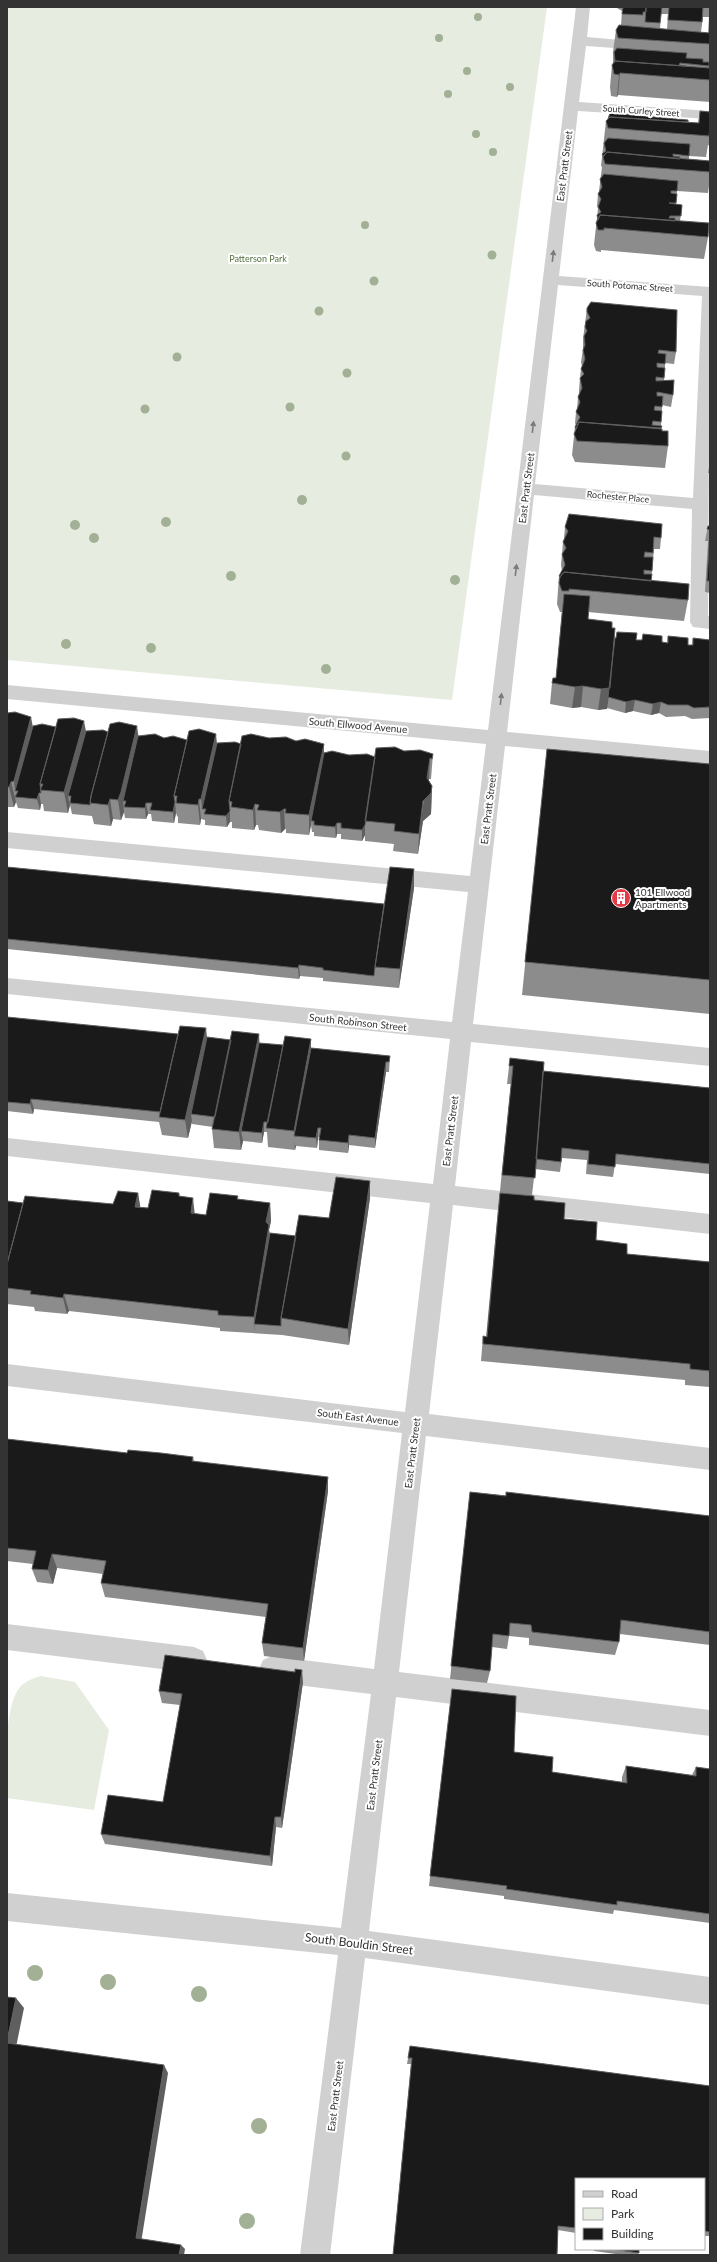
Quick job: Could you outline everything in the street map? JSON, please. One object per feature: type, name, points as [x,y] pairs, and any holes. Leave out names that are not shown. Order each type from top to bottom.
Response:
[{"type":"street","name":"East Pratt Street","points":[[315,2255],[416,1424],[442,1193],[583,7]]},
{"type":"street","points":[[579,41],[658,47]]},
{"type":"street","name":"South Curley Street","points":[[571,106],[710,115]]},
{"type":"street","name":"South Potomac Street","points":[[550,280],[710,292]]},
{"type":"street","points":[[710,295],[706,504],[699,622],[710,623]]},
{"type":"street","name":"Rochester Place","points":[[526,489],[706,504]]},
{"type":"street","name":"South Ellwood Avenue","points":[[7,692],[710,758]]},
{"type":"street","points":[[7,840],[479,885]]},
{"type":"street","name":"South Robinson Street","points":[[7,986],[710,1058]]},
{"type":"street","points":[[7,1147],[442,1193],[710,1224]]},
{"type":"street","name":"South East Avenue","points":[[7,1375],[710,1459]]},
{"type":"street","points":[[7,1636],[220,1663]]},
{"type":"street","points":[[251,1667],[710,1723]]},
{"type":"street","name":"South Bouldin Street","points":[[7,1907],[354,1943],[710,1991]]},
{"type":"green space","name":"Patterson Park","points":[[7,7],[547,7],[452,700],[7,660]]},
{"type":"green space","points":[[41,1676],[75,1682],[109,1730],[94,1810],[7,1798],[6,1756],[8,1722],[11,1707],[16,1694],[22,1685],[31,1679]]},
{"type":"building","points":[[623,7],[646,7],[646,12],[643,12],[643,15],[622,14]]},
{"type":"building","points":[[646,7],[662,7],[660,23],[645,22]]},
{"type":"building","points":[[669,7],[703,7],[702,22],[668,20]]},
{"type":"building","points":[[619,25],[710,33],[710,44],[618,38],[616,30]]},
{"type":"building","points":[[617,48],[687,53],[686,58],[703,59],[703,62],[709,62],[709,66],[680,63],[679,65],[686,66],[615,61],[614,63],[614,52]]},
{"type":"building","points":[[615,61],[710,68],[710,80],[620,73],[619,75],[614,74],[612,65]]},
{"type":"building","points":[[700,111],[710,112],[709,136],[608,128],[606,121],[610,117],[699,123]]},
{"type":"building","points":[[610,113],[688,120],[688,122],[610,117],[608,119]]},
{"type":"building","points":[[608,138],[690,144],[689,156],[673,154],[673,156],[680,157],[680,159],[607,152],[603,156],[602,154],[606,151],[604,143]]},
{"type":"building","points":[[607,152],[710,161],[710,172],[605,164],[603,157]]},
{"type":"building","points":[[604,174],[678,181],[677,191],[671,191],[671,193],[677,194],[676,203],[669,203],[682,205],[681,216],[670,216],[669,218],[675,218],[675,221],[600,215],[598,220],[597,215],[601,212],[598,207],[601,199],[598,194],[602,187],[600,179]]},
{"type":"building","points":[[600,215],[709,223],[708,237],[604,228],[604,230],[598,230],[596,223]]},
{"type":"building","points":[[591,302],[677,310],[676,352],[659,350],[658,353],[666,354],[665,364],[657,363],[657,367],[665,368],[664,378],[656,377],[656,381],[674,380],[673,395],[657,392],[657,396],[663,396],[662,407],[655,406],[654,410],[662,411],[661,422],[653,421],[652,425],[662,426],[661,428],[579,422],[576,429],[575,427],[580,417],[576,412],[580,402],[578,397],[582,388],[580,378],[584,374],[581,369],[585,359],[583,350],[585,345],[584,336],[587,331],[585,327],[586,321],[590,318],[587,308]]},
{"type":"building","points":[[579,422],[662,429],[662,431],[668,431],[668,446],[577,441],[574,434]]},
{"type":"building","points":[[569,514],[662,524],[661,538],[654,537],[653,553],[645,552],[644,557],[653,557],[652,571],[644,570],[644,574],[652,574],[651,581],[564,572],[560,577],[559,576],[565,565],[562,554],[566,548],[563,542],[568,531],[565,527]]},
{"type":"building","points":[[710,530],[710,581],[707,581]]},
{"type":"building","points":[[564,572],[689,584],[688,600],[569,589],[569,591],[562,591],[559,583],[560,577]]},
{"type":"building","points":[[564,594],[590,596],[588,619],[612,622],[612,628],[615,628],[610,688],[601,689],[583,686],[575,687],[552,683],[553,678],[556,678]]},
{"type":"building","points":[[617,632],[637,633],[636,640],[642,640],[643,634],[662,636],[662,642],[668,643],[668,636],[688,638],[688,645],[693,645],[693,638],[710,640],[710,707],[694,708],[688,705],[668,705],[661,702],[653,704],[635,700],[626,702],[608,697]]},
{"type":"building","points":[[15,712],[31,717],[14,781],[11,782],[9,787],[7,787],[7,713]]},
{"type":"building","points":[[74,718],[84,721],[64,792],[40,790],[43,784],[40,784],[58,719]]},
{"type":"building","points":[[119,722],[137,726],[121,792],[118,800],[110,799],[108,805],[90,803],[110,724]]},
{"type":"building","points":[[42,724],[56,727],[40,784],[41,793],[39,793],[37,799],[15,797],[18,791],[15,791],[33,726]]},
{"type":"building","points":[[199,729],[216,734],[201,799],[199,799],[198,805],[176,803],[177,796],[174,796],[189,731]]},
{"type":"building","points":[[103,730],[108,732],[90,805],[70,803],[71,796],[68,796],[86,731]]},
{"type":"building","points":[[155,734],[164,738],[173,736],[187,740],[174,796],[175,802],[173,812],[150,810],[152,803],[146,803],[145,808],[124,807],[126,801],[123,801],[138,736]]},
{"type":"building","points":[[251,734],[269,738],[286,737],[296,741],[305,739],[324,744],[309,815],[285,813],[286,809],[280,812],[257,810],[259,805],[255,804],[253,810],[231,807],[232,802],[229,801],[242,736]]},
{"type":"building","points":[[235,742],[241,744],[229,801],[230,811],[226,816],[204,814],[206,809],[202,809],[217,743]]},
{"type":"building","points":[[395,747],[404,751],[420,750],[433,754],[432,759],[430,758],[427,778],[432,786],[431,793],[423,801],[419,834],[394,831],[395,824],[365,821],[376,748]]},
{"type":"building","name":"101 Ellwood Apartments","points":[[547,749],[710,764],[710,980],[525,962]]},
{"type":"building","points":[[332,751],[349,755],[367,754],[375,757],[365,825],[362,830],[341,828],[341,823],[337,823],[335,827],[314,825],[314,821],[311,821],[324,753]]},
{"type":"building","points":[[7,867],[384,904],[374,976],[323,970],[323,968],[299,965],[298,968],[7,939]]},
{"type":"building","points":[[390,867],[414,869],[400,969],[375,967]]},
{"type":"building","points":[[7,1017],[178,1034],[160,1112],[31,1099],[30,1104],[7,1102]]},
{"type":"building","points":[[180,1026],[206,1028],[185,1120],[159,1117]]},
{"type":"building","points":[[232,1031],[259,1034],[239,1132],[212,1129]]},
{"type":"building","points":[[285,1036],[311,1039],[294,1131],[266,1128]]},
{"type":"building","points":[[207,1037],[231,1040],[215,1117],[191,1114]]},
{"type":"building","points":[[259,1043],[283,1045],[268,1122],[264,1122],[262,1133],[241,1131]]},
{"type":"building","points":[[311,1048],[390,1056],[389,1062],[386,1062],[375,1138],[349,1135],[348,1143],[319,1140],[321,1128],[318,1128],[316,1138],[294,1136]]},
{"type":"building","points":[[510,1058],[544,1062],[535,1178],[502,1175],[513,1066],[509,1066]]},
{"type":"building","points":[[543,1071],[710,1088],[710,1164],[616,1154],[615,1167],[588,1164],[589,1151],[562,1148],[561,1162],[536,1159]]},
{"type":"building","points":[[336,1177],[370,1181],[348,1329],[281,1318],[299,1215],[329,1218]]},
{"type":"building","points":[[152,1190],[179,1193],[179,1196],[193,1198],[191,1213],[206,1215],[210,1193],[238,1196],[237,1199],[270,1203],[266,1222],[269,1225],[254,1317],[218,1315],[218,1311],[64,1294],[63,1298],[30,1294],[31,1291],[7,1288],[7,1264],[25,1196],[113,1204],[118,1191],[138,1193],[135,1207],[148,1208]]},
{"type":"building","points":[[500,1193],[534,1196],[534,1200],[565,1203],[564,1219],[597,1222],[596,1240],[627,1244],[627,1254],[710,1262],[710,1371],[690,1369],[690,1364],[483,1344],[483,1336],[487,1337]]},
{"type":"building","points":[[7,1201],[23,1203],[7,1264]]},
{"type":"building","points":[[270,1233],[296,1236],[281,1318],[281,1326],[254,1324]]},
{"type":"building","points":[[7,1439],[127,1453],[128,1450],[161,1453],[193,1457],[192,1461],[328,1477],[303,1648],[262,1643],[268,1604],[101,1583],[106,1561],[52,1554],[48,1570],[32,1569],[36,1551],[7,1548]]},
{"type":"building","points":[[470,1492],[506,1496],[506,1492],[710,1516],[710,1632],[621,1620],[619,1642],[532,1632],[531,1625],[510,1623],[509,1636],[493,1634],[490,1671],[451,1666]]},
{"type":"building","points":[[165,1655],[295,1672],[295,1669],[302,1670],[281,1817],[275,1817],[270,1856],[101,1834],[108,1795],[163,1802],[182,1694],[159,1691]]},
{"type":"building","points":[[452,1689],[516,1696],[514,1752],[553,1757],[552,1772],[627,1783],[626,1766],[696,1776],[696,1767],[710,1769],[710,1914],[617,1901],[617,1905],[506,1889],[507,1886],[430,1876]]},
{"type":"building","points":[[7,1997],[16,1998],[7,2041]]},
{"type":"building","points":[[7,2043],[164,2065],[136,2238],[181,2245],[179,2255],[7,2255]]},
{"type":"building","points":[[410,2046],[710,2086],[710,2232],[705,2231],[705,2178],[575,2178],[575,2228],[558,2226],[557,2255],[393,2255],[412,2058],[408,2058]]},
{"type":"building","points":[[618,2250],[639,2250],[639,2253]]},
{"type":"place","name":"101 Ellwood Apartments","points":[[621,898]]}]
